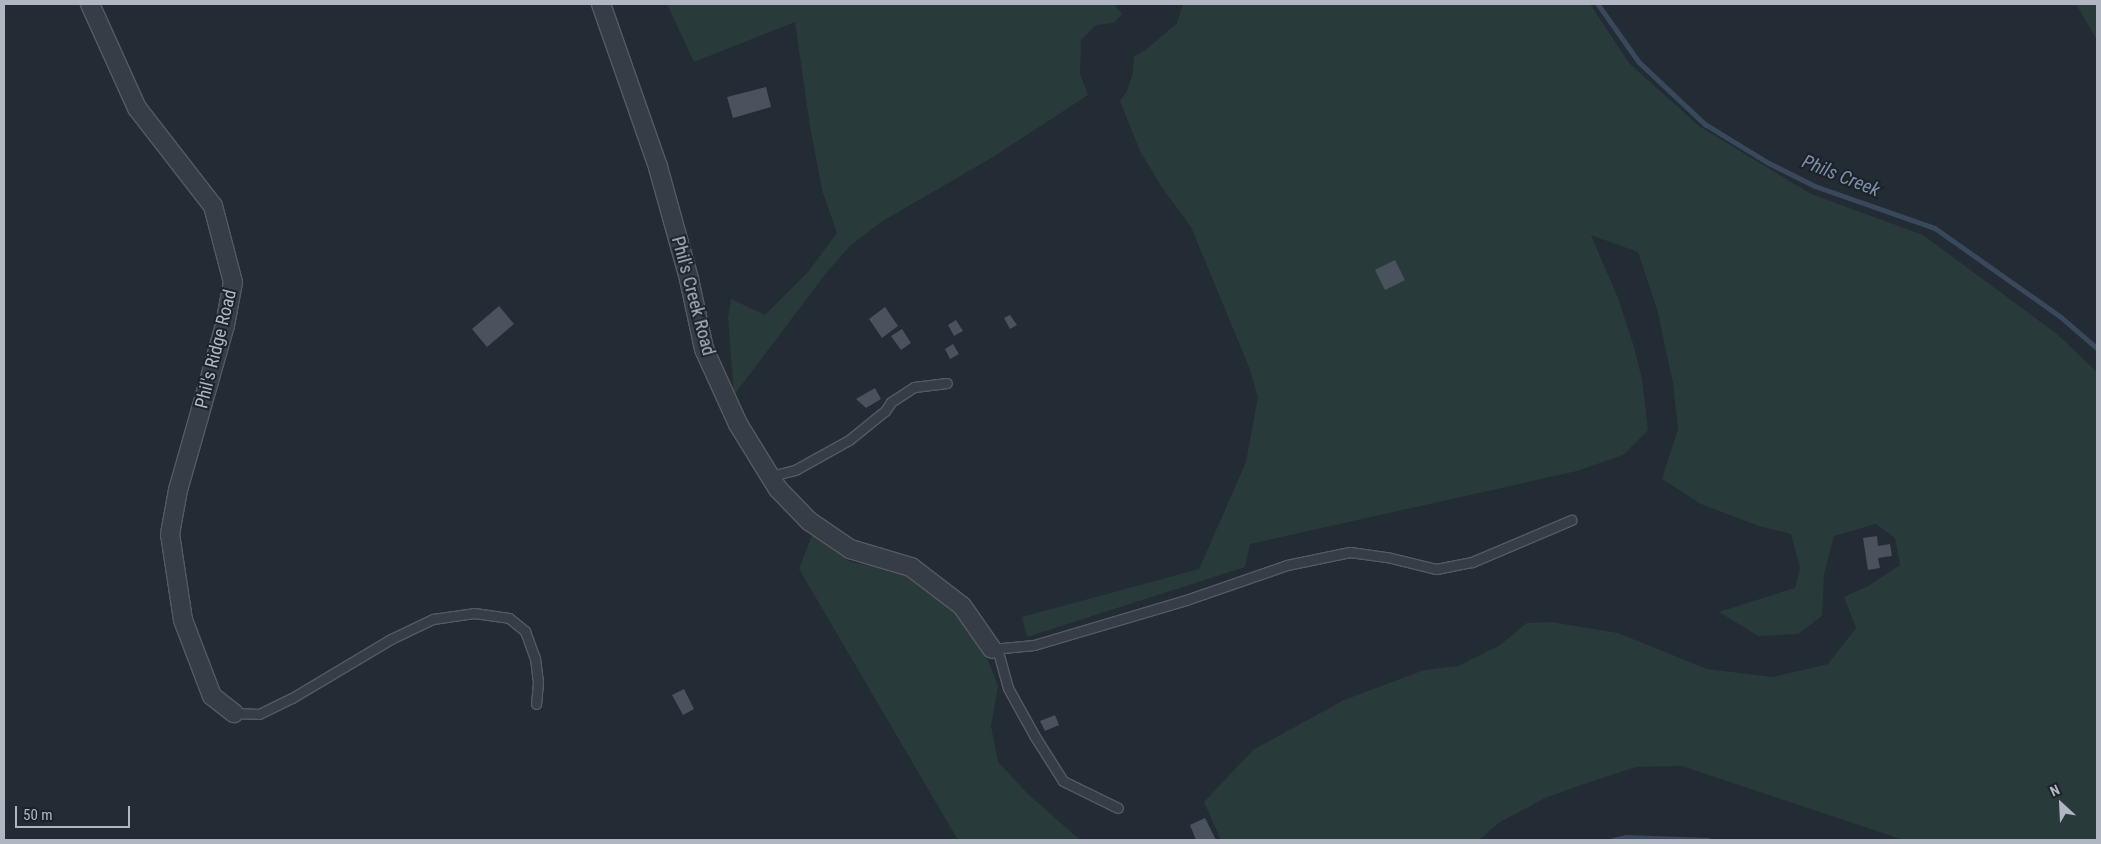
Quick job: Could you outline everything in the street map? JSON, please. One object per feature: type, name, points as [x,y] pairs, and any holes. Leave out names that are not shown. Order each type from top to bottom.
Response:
[{"type":"street","name":"Phil's Ridge Road","points":[[90,4],[137,108],[213,206],[233,282],[225,325],[178,490],[170,534],[183,620],[212,696],[234,713]]},
{"type":"street","name":"Phil's Creek Road","points":[[601,4],[658,168],[689,279],[704,349],[738,424],[778,489],[820,529],[850,549],[911,567],[962,606],[995,649]]},
{"type":"lane","points":[[771,476],[795,470],[842,444],[885,411],[891,402],[914,387],[947,383]]},
{"type":"lane","points":[[1118,808],[1063,781],[1034,735],[1008,688],[995,649],[1034,645],[1186,600],[1287,565],[1350,552],[1388,557],[1436,569],[1472,562],[1571,520]]},
{"type":"lane","points":[[234,713],[259,714],[292,698],[391,639],[433,619],[474,613],[509,618],[525,631],[535,658],[538,682],[536,704]]},
{"type":"shaded area","points":[[667,4],[1114,4],[1122,14],[1114,23],[1096,25],[1081,40],[1080,74],[1088,95],[993,157],[881,222],[851,245],[827,272],[734,395],[728,318],[731,299],[765,315],[808,272],[837,233],[822,190],[810,126],[795,22],[694,62]]},
{"type":"shaded area","points":[[1183,4],[1590,4],[1629,63],[1699,126],[1811,194],[1923,235],[2057,334],[2097,372],[2097,840],[1904,840],[1682,766],[1636,767],[1545,798],[1500,822],[1479,840],[1221,840],[1204,802],[1253,750],[1344,700],[1424,670],[1458,666],[1500,645],[1527,623],[1551,622],[1618,633],[1707,669],[1773,677],[1828,664],[1856,628],[1844,597],[1868,586],[1900,565],[1895,538],[1876,524],[1834,536],[1824,574],[1822,616],[1798,634],[1758,636],[1719,612],[1795,588],[1800,568],[1791,534],[1759,526],[1701,504],[1662,479],[1678,429],[1673,383],[1657,309],[1638,252],[1591,235],[1618,298],[1642,379],[1648,430],[1623,455],[1577,471],[1250,544],[1245,567],[1027,637],[1022,617],[1199,569],[1246,462],[1258,397],[1249,367],[1191,227],[1161,186],[1140,151],[1120,101],[1127,91],[1133,73],[1134,56],[1146,50],[1177,23]]},
{"type":"shaded area","points":[[2076,4],[2097,4],[2097,40]]},
{"type":"shaded area","points":[[813,533],[850,562],[909,573],[955,611],[988,660],[998,686],[991,726],[998,762],[1028,794],[1080,840],[958,840],[799,569]]},
{"type":"building","points":[[766,87],[771,107],[733,118],[727,97]]},
{"type":"building","points":[[1395,260],[1405,280],[1385,290],[1375,270]]},
{"type":"building","points":[[499,306],[514,324],[487,347],[472,329]]},
{"type":"building","points":[[885,307],[898,326],[882,338],[869,319]]},
{"type":"building","points":[[1010,315],[1017,325],[1010,329],[1004,318]]},
{"type":"building","points":[[956,320],[963,331],[954,336],[948,325]]},
{"type":"building","points":[[902,329],[911,343],[901,350],[891,336]]},
{"type":"building","points":[[953,344],[959,354],[950,359],[945,349]]},
{"type":"building","points":[[875,388],[881,399],[866,408],[856,399]]},
{"type":"building","points":[[1877,536],[1878,546],[1890,544],[1892,556],[1878,558],[1880,568],[1868,570],[1863,538]]},
{"type":"building","points":[[684,689],[694,709],[683,715],[672,695]]},
{"type":"building","points":[[1055,715],[1059,725],[1045,731],[1040,721]]},
{"type":"building","points":[[1205,818],[1216,840],[1196,840],[1190,825]]},
{"type":"waterway","name":"Phils Creek","points":[[1598,4],[1639,62],[1705,124],[1769,163],[1815,186],[1935,228],[2061,317],[2097,348]]},
{"type":"waterway","points":[[1613,840],[1626,837],[1708,840]]}]
